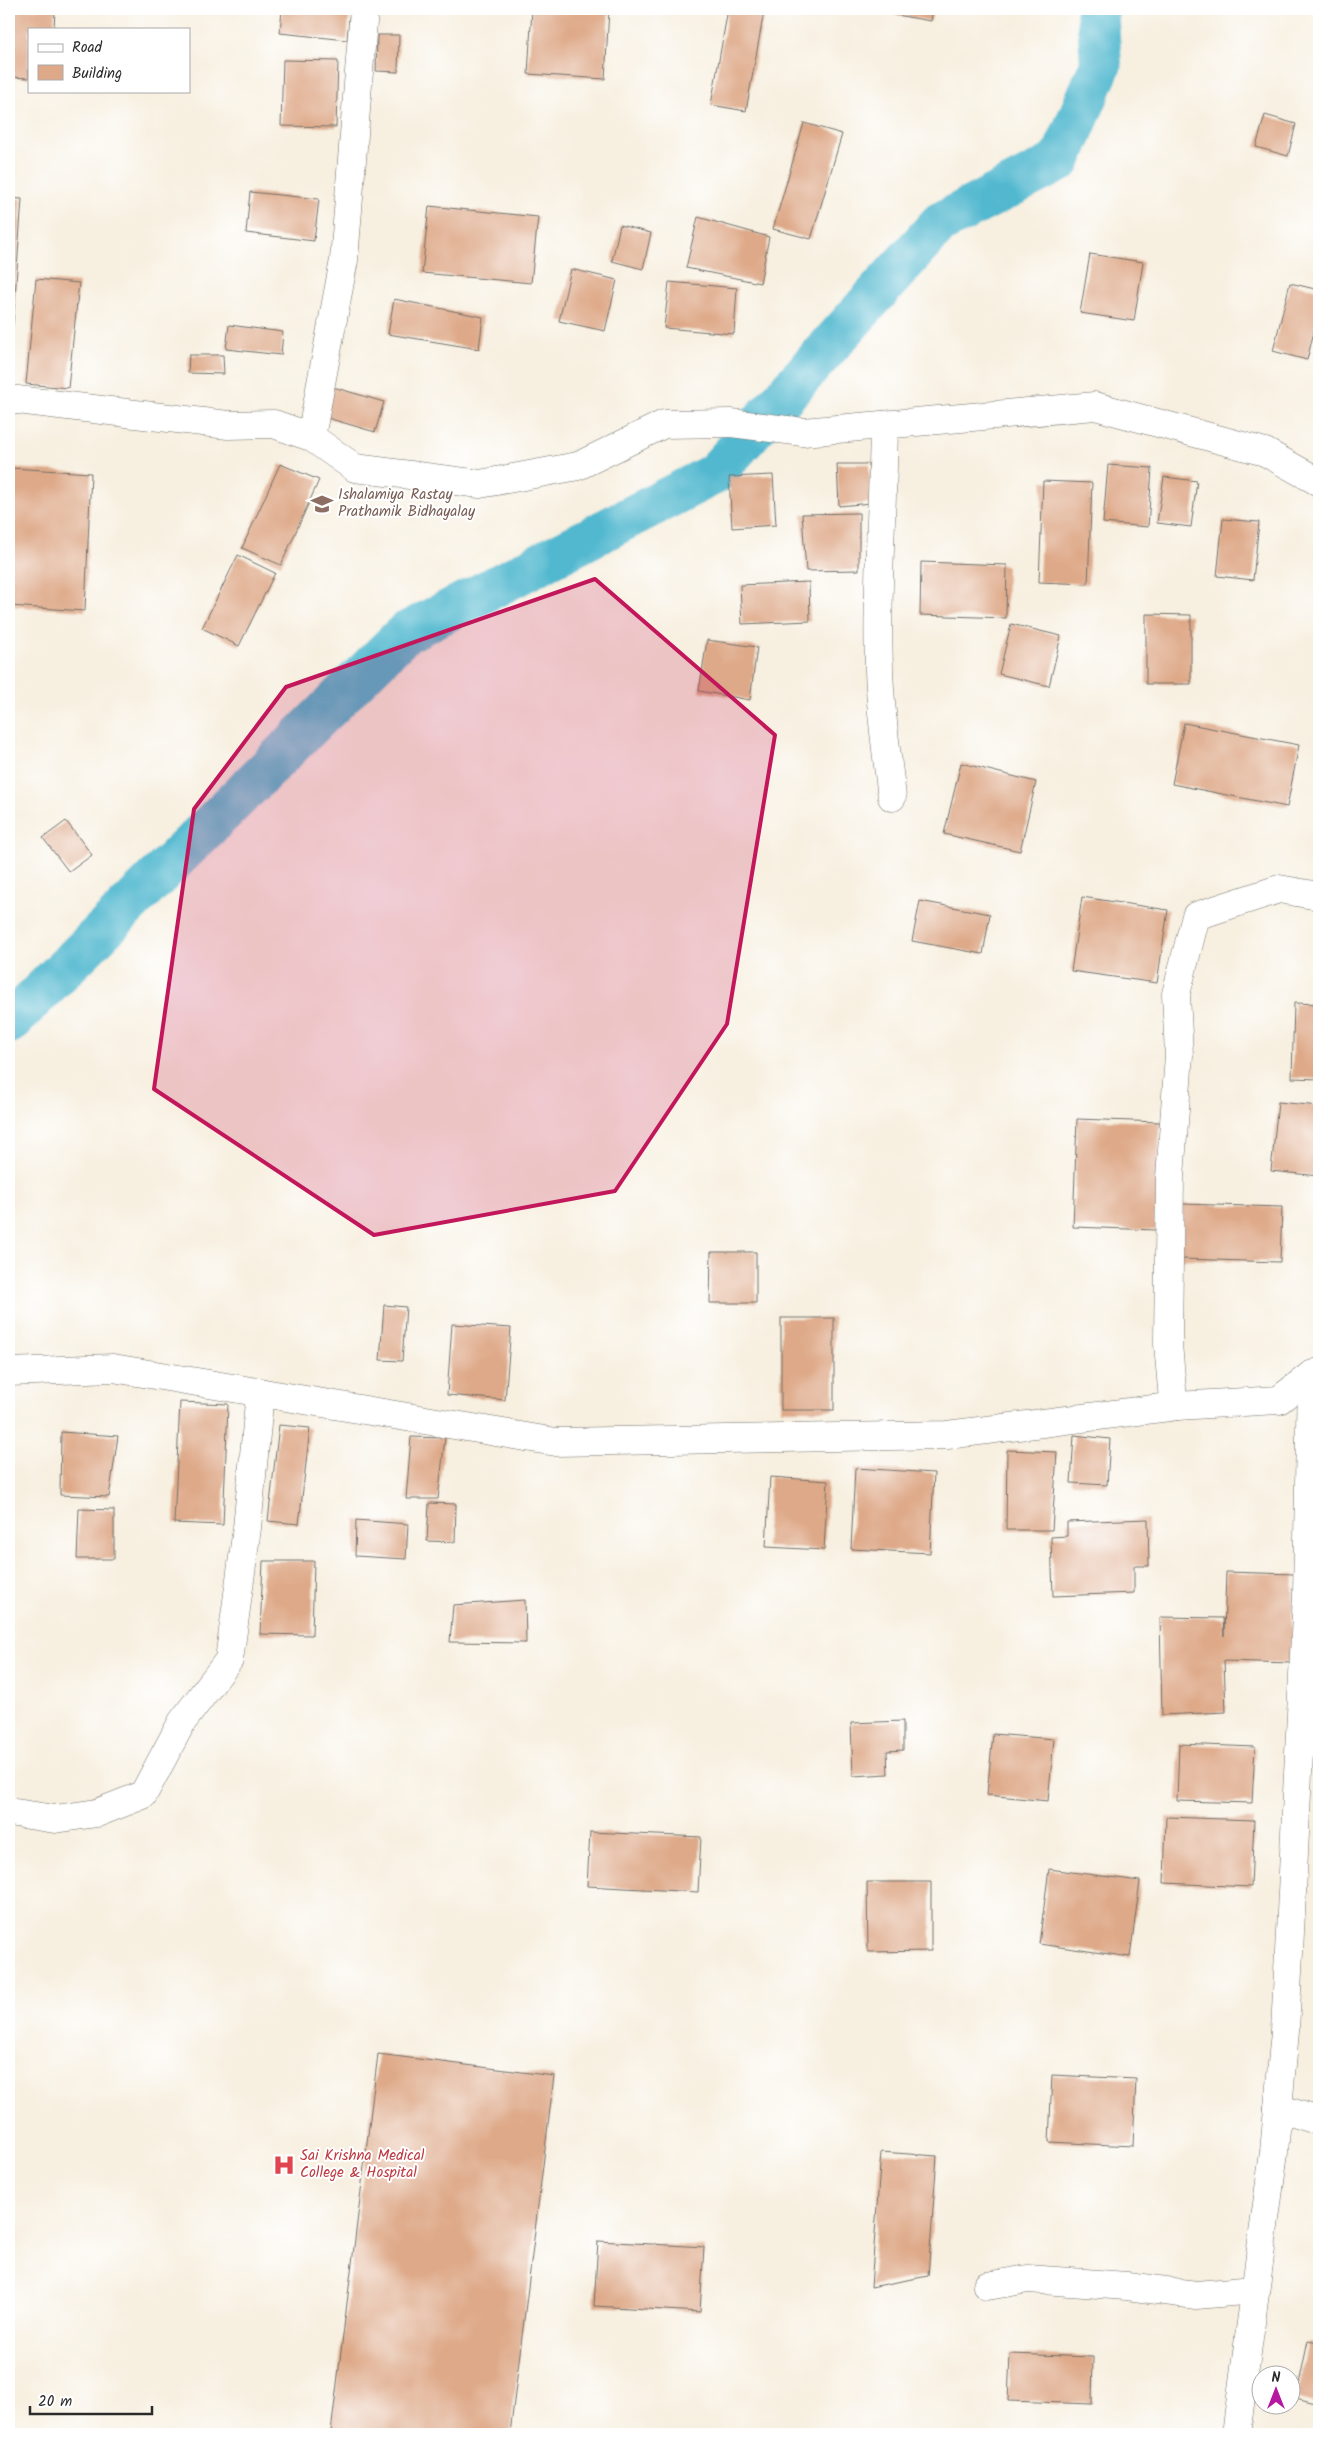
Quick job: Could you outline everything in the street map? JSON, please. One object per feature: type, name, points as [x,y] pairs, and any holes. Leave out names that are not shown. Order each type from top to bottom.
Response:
[{"type":"street","points":[[311,437],[344,260],[364,9]]},
{"type":"street","points":[[9,399],[228,425],[274,424],[311,437],[355,468],[480,484],[578,466],[664,424],[731,423],[803,432],[1095,406],[1265,452],[1319,482]]},
{"type":"street","points":[[884,425],[883,504],[878,584],[879,670],[892,797]]},
{"type":"street","points":[[1178,1406],[1173,1400],[1168,1344],[1170,1177],[1179,1055],[1176,994],[1196,916],[1279,889],[1319,896]]},
{"type":"street","points":[[9,1372],[113,1368],[556,1442],[947,1435],[1178,1406],[1279,1400],[1315,1373]]},
{"type":"street","points":[[1236,2434],[1256,2290],[1278,2108],[1285,2031],[1307,1595],[1315,1373]]},
{"type":"street","points":[[9,1812],[55,1819],[97,1813],[143,1795],[182,1722],[229,1660],[247,1528],[260,1392]]},
{"type":"street","points":[[1278,2108],[1319,2121]]},
{"type":"street","points":[[987,2286],[1028,2279],[1127,2286],[1196,2295],[1256,2290]]},
{"type":"highlighted area","points":[[595,579],[775,735],[727,1024],[615,1191],[374,1235],[154,1089],[194,809],[286,687]]},
{"type":"building","points":[[9,9],[55,9],[54,28],[28,28],[28,78],[9,77]]},
{"type":"building","points":[[282,9],[350,9],[347,40],[280,33]]},
{"type":"building","points":[[532,9],[609,9],[605,79],[528,74]]},
{"type":"building","points":[[728,9],[764,12],[746,111],[711,105]]},
{"type":"building","points":[[879,9],[933,9],[931,21],[879,12]]},
{"type":"building","points":[[377,35],[399,35],[398,72],[376,71]]},
{"type":"building","points":[[283,60],[338,61],[336,127],[281,126]]},
{"type":"building","points":[[1265,115],[1296,124],[1288,156],[1256,147]]},
{"type":"building","points":[[804,123],[842,134],[811,239],[773,229]]},
{"type":"building","points":[[250,192],[319,199],[314,241],[246,233]]},
{"type":"building","points":[[9,198],[22,199],[13,325],[9,324]]},
{"type":"building","points":[[429,206],[538,217],[531,283],[422,273]]},
{"type":"building","points":[[698,217],[769,237],[760,283],[686,268]]},
{"type":"building","points":[[620,225],[651,233],[643,269],[612,261]]},
{"type":"building","points":[[1090,254],[1143,262],[1134,321],[1080,313]]},
{"type":"building","points":[[571,269],[617,280],[605,331],[559,321]]},
{"type":"building","points":[[36,279],[79,283],[68,388],[26,384]]},
{"type":"building","points":[[669,282],[737,288],[734,334],[664,328]]},
{"type":"building","points":[[1290,283],[1319,290],[1319,311],[1307,360],[1273,351]]},
{"type":"building","points":[[394,299],[483,317],[479,349],[388,334]]},
{"type":"building","points":[[229,325],[283,332],[281,355],[226,349]]},
{"type":"building","points":[[189,355],[223,355],[224,374],[188,373]]},
{"type":"building","points":[[333,387],[384,402],[375,432],[324,417]]},
{"type":"building","points":[[280,464],[319,480],[281,565],[242,548]]},
{"type":"building","points":[[837,464],[869,464],[871,503],[839,506]]},
{"type":"building","points":[[1108,465],[1152,468],[1148,527],[1103,523]]},
{"type":"building","points":[[11,468],[91,473],[85,611],[9,606]]},
{"type":"building","points":[[773,475],[776,525],[732,528],[729,477]]},
{"type":"building","points":[[1164,477],[1197,481],[1191,527],[1157,523]]},
{"type":"building","points":[[1043,481],[1092,483],[1088,584],[1039,582]]},
{"type":"building","points":[[859,513],[859,570],[806,571],[802,514]]},
{"type":"building","points":[[1223,519],[1259,522],[1253,580],[1217,576]]},
{"type":"building","points":[[238,555],[275,573],[239,646],[202,628]]},
{"type":"building","points":[[921,562],[1007,565],[1006,618],[920,615]]},
{"type":"building","points":[[809,582],[810,621],[742,624],[740,585]]},
{"type":"building","points":[[1146,614],[1191,615],[1191,684],[1146,684]]},
{"type":"building","points":[[1011,624],[1061,636],[1049,686],[999,674]]},
{"type":"building","points":[[707,640],[757,647],[750,700],[699,691]]},
{"type":"building","points":[[1184,723],[1299,745],[1287,807],[1172,784]]},
{"type":"building","points":[[961,763],[1036,782],[1020,851],[944,834]]},
{"type":"building","points":[[66,821],[92,855],[69,872],[43,838]]},
{"type":"building","points":[[1082,897],[1168,910],[1157,983],[1071,971]]},
{"type":"building","points":[[920,901],[990,914],[983,954],[912,941]]},
{"type":"building","points":[[1294,1003],[1319,1004],[1319,1079],[1292,1078]]},
{"type":"building","points":[[1278,1102],[1319,1106],[1319,1176],[1271,1171]]},
{"type":"building","points":[[1077,1119],[1160,1122],[1156,1230],[1073,1227]]},
{"type":"building","points":[[1182,1204],[1282,1207],[1280,1262],[1180,1259]]},
{"type":"building","points":[[711,1252],[756,1252],[756,1303],[710,1303]]},
{"type":"building","points":[[384,1305],[406,1307],[402,1361],[380,1360]]},
{"type":"building","points":[[781,1318],[834,1318],[834,1410],[781,1410]]},
{"type":"building","points":[[452,1324],[511,1328],[505,1400],[447,1395]]},
{"type":"building","points":[[180,1402],[228,1404],[223,1525],[174,1523]]},
{"type":"building","points":[[279,1425],[310,1428],[299,1524],[268,1521]]},
{"type":"building","points":[[61,1432],[118,1436],[109,1497],[60,1495]]},
{"type":"building","points":[[1074,1435],[1110,1439],[1107,1485],[1071,1483]]},
{"type":"building","points":[[411,1437],[445,1438],[438,1499],[406,1499]]},
{"type":"building","points":[[1007,1450],[1057,1452],[1052,1530],[1006,1530]]},
{"type":"building","points":[[855,1468],[934,1473],[930,1553],[851,1549]]},
{"type":"building","points":[[770,1477],[828,1481],[824,1550],[766,1547]]},
{"type":"building","points":[[429,1503],[456,1504],[455,1542],[427,1541]]},
{"type":"building","points":[[79,1509],[114,1510],[114,1559],[77,1559]]},
{"type":"building","points":[[1148,1519],[1149,1566],[1134,1566],[1134,1593],[1053,1596],[1051,1537],[1067,1536],[1067,1522]]},
{"type":"building","points":[[356,1520],[408,1524],[406,1559],[355,1556]]},
{"type":"building","points":[[263,1561],[314,1561],[312,1635],[260,1634]]},
{"type":"building","points":[[1226,1572],[1294,1574],[1291,1663],[1224,1661],[1226,1712],[1162,1715],[1160,1617],[1223,1618],[1224,1636]]},
{"type":"building","points":[[525,1600],[526,1643],[450,1642],[453,1605]]},
{"type":"building","points":[[903,1721],[903,1750],[887,1751],[888,1774],[853,1776],[851,1723]]},
{"type":"building","points":[[993,1734],[1054,1739],[1048,1801],[987,1795]]},
{"type":"building","points":[[1179,1744],[1255,1747],[1252,1803],[1177,1801]]},
{"type":"building","points":[[1166,1817],[1254,1820],[1251,1887],[1164,1883]]},
{"type":"building","points":[[590,1832],[701,1837],[698,1892],[587,1886]]},
{"type":"building","points":[[1049,1869],[1140,1881],[1130,1957],[1039,1944]]},
{"type":"building","points":[[867,1882],[931,1882],[931,1951],[868,1952]]},
{"type":"building","points":[[378,2054],[554,2076],[510,2434],[354,2434],[331,2432]]},
{"type":"building","points":[[1052,2075],[1136,2079],[1133,2146],[1049,2142]]},
{"type":"building","points":[[881,2152],[937,2156],[928,2276],[871,2287]]},
{"type":"building","points":[[598,2241],[704,2247],[700,2312],[594,2306]]},
{"type":"building","points":[[1308,2341],[1319,2343],[1319,2404],[1300,2399],[1300,2379]]},
{"type":"building","points":[[1010,2354],[1093,2357],[1092,2404],[1008,2401]]},
{"type":"waterway","points":[[9,1023],[405,633],[714,474],[940,223],[1060,161],[1101,64],[1097,9]]},
{"type":"place","name":"Ishalamiya Rastay Prathamik Bidhayalay","points":[[322,504]]},
{"type":"place","name":"Sai Krishna Medical College & Hospital","points":[[284,2165]]}]
